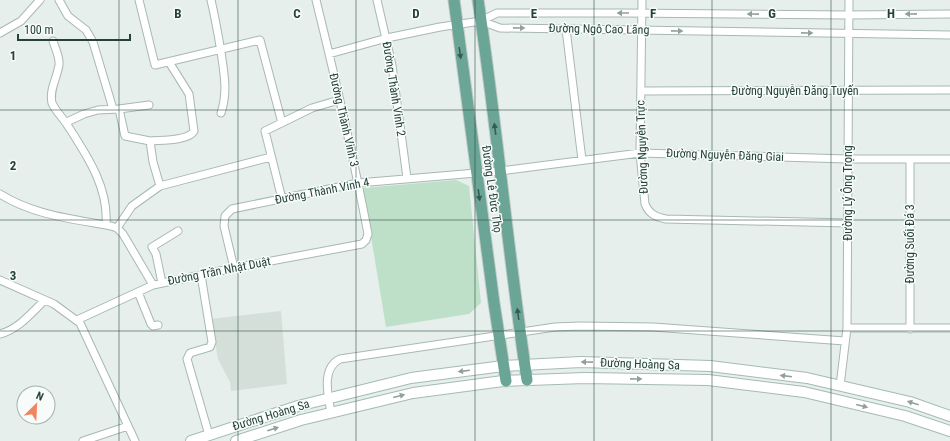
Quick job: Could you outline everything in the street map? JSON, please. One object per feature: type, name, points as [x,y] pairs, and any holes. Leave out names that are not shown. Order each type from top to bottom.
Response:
[{"type":"main road","name":"Đường Lê Đức Thọ","points":[[454,0],[476,173],[506,381]]},
{"type":"main road","name":"Đường Lê Đức Thọ","points":[[478,0],[520,332],[528,380]]},
{"type":"main road","name":"Đường Hoàng Sa","points":[[191,441],[298,406],[411,378],[503,366],[581,362],[710,366],[807,378],[910,402],[950,416]]},
{"type":"main road","name":"Đường Hoàng Sa","points":[[236,441],[301,420],[413,393],[506,381],[585,378],[708,380],[804,392],[905,416],[950,431]]},
{"type":"main road","points":[[839,400],[840,386]]},
{"type":"street","points":[[0,33],[21,21],[33,3],[40,0]]},
{"type":"street","points":[[59,0],[68,16],[86,30],[93,42],[125,136],[150,141],[190,136],[194,131],[189,94],[169,62]]},
{"type":"street","points":[[139,0],[155,65],[260,40],[282,123]]},
{"type":"street","points":[[211,0],[226,92],[222,113]]},
{"type":"street","name":"Đường Thành Vinh 3","points":[[316,0],[358,183],[368,234],[366,240]]},
{"type":"street","name":"Đường Thành Vinh 2","points":[[378,0],[392,65],[407,178]]},
{"type":"street","name":"Đường Nguyễn Trực","points":[[642,0],[640,153],[645,204],[652,215],[658,218],[848,223]]},
{"type":"street","name":"Đường Lý Ông Trọng","points":[[840,386],[847,328],[849,0]]},
{"type":"street","name":"Đường Ngô Cao Lãng","points":[[481,21],[497,13],[848,15],[950,14]]},
{"type":"street","points":[[329,54],[387,38],[456,24],[481,21]]},
{"type":"street","name":"Đường Ngô Cao Lãng","points":[[481,21],[500,28],[950,35]]},
{"type":"street","points":[[566,29],[582,160]]},
{"type":"street","points":[[53,41],[59,65],[51,100],[53,106],[88,158],[95,173],[104,201],[106,225]]},
{"type":"street","name":"Đường Nguyễn Đăng Tuyến","points":[[641,91],[950,90]]},
{"type":"street","points":[[282,199],[265,131],[312,108],[339,100]]},
{"type":"street","points":[[65,122],[69,122],[84,114],[98,110],[149,105]]},
{"type":"street","points":[[150,141],[160,186]]},
{"type":"street","name":"Đường Nguyễn Đăng Giai","points":[[476,173],[640,153],[848,159],[950,159]]},
{"type":"street","points":[[117,228],[132,206],[160,186],[271,157]]},
{"type":"street","name":"Đường Suối Đá 3","points":[[910,160],[910,329]]},
{"type":"street","name":"Đường Thành Vinh 4","points":[[234,268],[224,226],[224,220],[228,212],[232,209],[358,183],[476,173]]},
{"type":"street","points":[[0,194],[18,204],[44,213],[117,228],[123,234],[153,285]]},
{"type":"street","points":[[162,283],[156,254],[152,247],[178,231]]},
{"type":"street","name":"Đường Trần Nhật Duật","points":[[77,320],[153,285],[362,244],[366,240]]},
{"type":"street","points":[[201,275],[212,342],[210,346],[190,353],[187,359],[209,435]]},
{"type":"street","points":[[0,280],[54,304],[82,325],[135,441]]},
{"type":"street","points":[[138,292],[151,324],[153,326],[158,325]]},
{"type":"street","points":[[0,334],[8,332],[17,326],[44,300]]},
{"type":"street","points":[[332,412],[328,398],[328,378],[329,369],[335,361],[340,359],[520,332],[561,327],[625,326],[845,341]]},
{"type":"street","points":[[847,328],[950,328]]},
{"type":"street","points":[[83,441],[128,426]]},
{"type":"shaded area","points":[[281,311],[287,384],[231,391],[230,382],[218,359],[211,319]]},
{"type":"green space","points":[[456,180],[469,186],[481,303],[469,314],[386,327],[363,188]]}]
